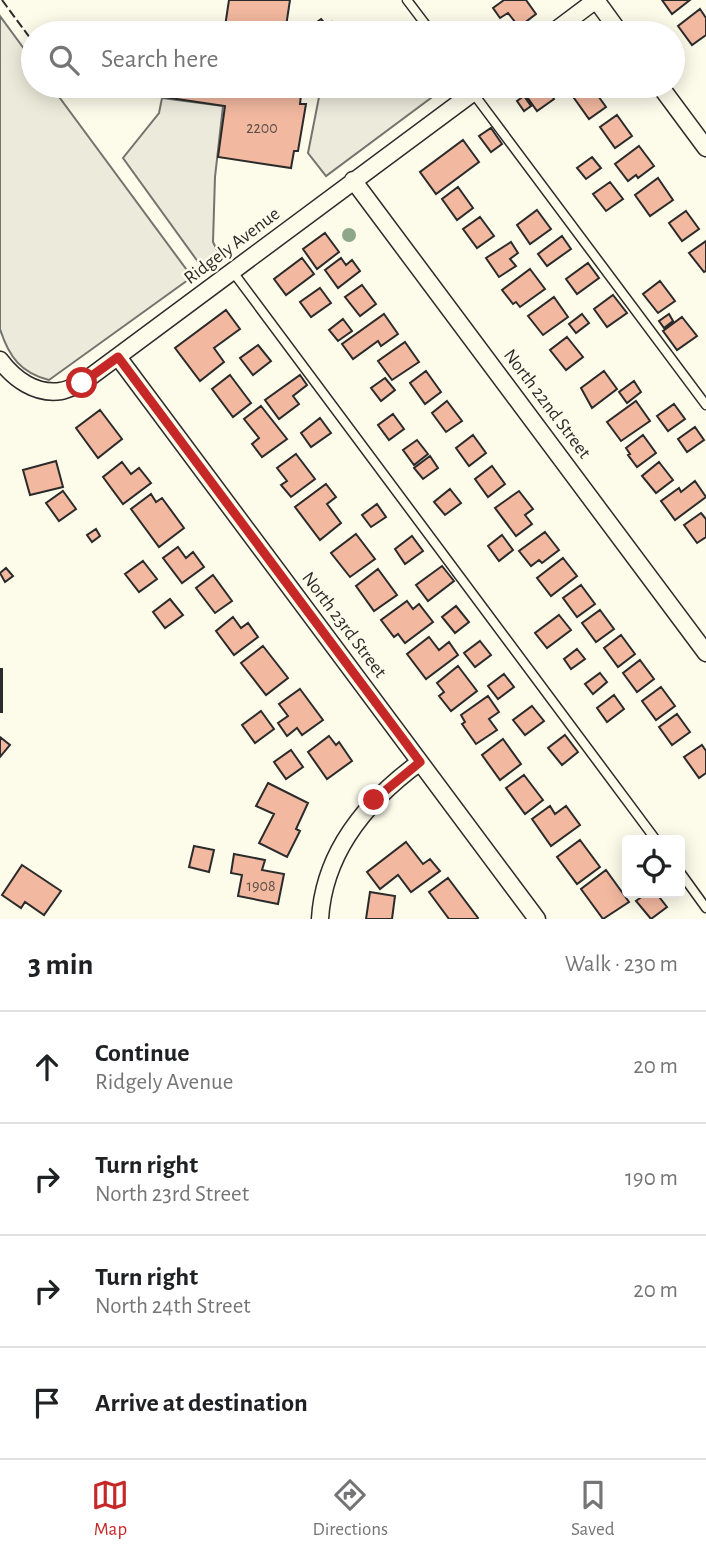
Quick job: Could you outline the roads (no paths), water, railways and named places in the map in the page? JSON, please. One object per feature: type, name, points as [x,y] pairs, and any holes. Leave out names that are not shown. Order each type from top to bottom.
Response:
[{"type":"street","points":[[568,21],[596,0],[612,21]]},
{"type":"street","name":"Ridgely Avenue","points":[[0,360],[8,371],[22,382],[39,390],[61,391],[82,383],[464,98]]},
{"type":"street","points":[[669,98],[706,148]]},
{"type":"street","name":"North 22nd Street","points":[[352,180],[706,653]]},
{"type":"street","name":"North 23rd Street","points":[[118,357],[537,919]]},
{"type":"street","points":[[320,919],[327,882],[337,853],[374,800],[420,762]]},
{"type":"lane","points":[[407,0],[423,21]]},
{"type":"lane","points":[[483,98],[706,405]]},
{"type":"lane","points":[[233,272],[652,835]]},
{"type":"lane","points":[[685,880],[706,908]]}]
